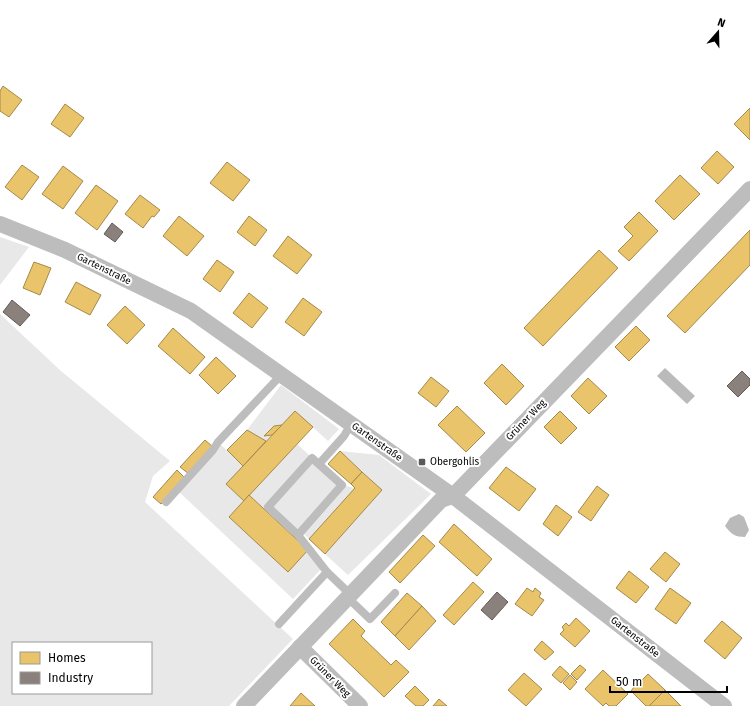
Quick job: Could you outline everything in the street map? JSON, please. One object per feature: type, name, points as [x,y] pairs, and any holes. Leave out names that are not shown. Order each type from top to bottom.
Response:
[{"type":"street","name":"Grüner Weg","points":[[244,706],[441,500],[453,496],[750,190]]},
{"type":"street","name":"Gartenstraße","points":[[0,224],[64,250],[191,311],[453,496],[724,706]]},
{"type":"street","name":"Grüner Weg","points":[[300,647],[360,706]]},
{"type":"lane","points":[[166,502],[213,450],[218,442],[282,374]]},
{"type":"lane","points":[[319,464],[344,436],[350,424]]},
{"type":"lane","points":[[298,535],[342,485],[312,458],[268,507],[298,535],[327,572],[370,619],[396,594]]},
{"type":"lane","points":[[279,624],[327,572]]},
{"type":"shaded area","points":[[0,237],[29,247],[0,285]]},
{"type":"shaded area","points":[[0,314],[61,371],[170,461],[153,476],[145,502],[293,639],[229,706],[0,706]]},
{"type":"shaded area","points":[[665,368],[695,396],[687,404],[657,376]]},
{"type":"shaded area","points":[[281,385],[339,429],[328,441],[295,411],[282,425],[274,426],[264,436],[272,435],[266,441],[247,430]]},
{"type":"shaded area","points":[[218,442],[243,466],[244,501],[229,517],[287,571],[308,550],[324,566],[293,599],[177,490]]},
{"type":"shaded area","points":[[297,444],[342,485],[355,488],[309,539],[301,531],[298,535],[268,507],[265,510],[249,495]]},
{"type":"shaded area","points":[[340,451],[379,455],[431,494],[348,575],[325,554],[382,490]]},
{"type":"shaded area","points":[[739,514],[744,517],[749,530],[745,537],[734,534],[725,526],[730,518]]},
{"type":"building: Homes","points":[[3,86],[22,100],[9,117],[0,111],[0,91]]},
{"type":"building: Homes","points":[[65,104],[84,118],[70,137],[51,124]]},
{"type":"building: Homes","points":[[750,108],[750,140],[734,124]]},
{"type":"building: Homes","points":[[717,151],[734,167],[718,184],[701,168]]},
{"type":"building: Homes","points":[[227,162],[250,180],[233,201],[210,183]]},
{"type":"building: Homes","points":[[22,165],[39,177],[22,200],[5,187]]},
{"type":"building: Homes","points":[[63,166],[83,181],[63,209],[42,194]]},
{"type":"building: Homes","points":[[680,175],[700,194],[674,220],[655,201]]},
{"type":"building: Homes","points":[[96,185],[118,201],[97,230],[75,213]]},
{"type":"building: Homes","points":[[140,195],[160,210],[154,217],[152,216],[143,228],[125,214]]},
{"type":"building: Homes","points":[[639,212],[658,231],[629,261],[618,251],[633,236],[624,227]]},
{"type":"building: Homes","points":[[179,216],[204,236],[187,256],[163,236]]},
{"type":"building: Homes","points":[[249,216],[267,230],[255,246],[237,232]]},
{"type":"building: Homes","points":[[750,230],[750,265],[685,333],[667,316]]},
{"type":"building: Homes","points":[[288,236],[312,255],[297,274],[273,256]]},
{"type":"building: Homes","points":[[599,250],[618,268],[543,346],[524,328]]},
{"type":"building: Homes","points":[[217,260],[234,272],[220,292],[203,279]]},
{"type":"building: Homes","points":[[34,262],[51,268],[40,295],[23,288]]},
{"type":"building: Homes","points":[[76,282],[101,295],[90,315],[65,302]]},
{"type":"building: Homes","points":[[249,293],[268,308],[252,328],[233,313]]},
{"type":"building: Homes","points":[[303,298],[322,312],[304,336],[285,322]]},
{"type":"building: Homes","points":[[125,306],[145,325],[127,344],[107,325]]},
{"type":"building: Homes","points":[[636,326],[650,340],[629,361],[615,347]]},
{"type":"building: Homes","points":[[173,328],[205,357],[190,374],[158,346]]},
{"type":"building: Homes","points":[[216,357],[236,376],[218,394],[199,375]]},
{"type":"building: Homes","points":[[502,364],[524,386],[506,405],[484,383]]},
{"type":"building: Homes","points":[[431,377],[449,391],[436,407],[418,393]]},
{"type":"building: Homes","points":[[588,378],[607,396],[589,414],[571,396]]},
{"type":"building: Homes","points":[[457,406],[485,433],[466,452],[438,425]]},
{"type":"building: Homes","points":[[295,411],[313,427],[244,501],[226,484]]},
{"type":"building: Homes","points":[[560,411],[577,428],[561,444],[544,427]]},
{"type":"building: Homes","points":[[282,425],[272,435],[264,436],[274,426]]},
{"type":"building: Homes","points":[[247,430],[266,441],[243,466],[227,450]]},
{"type":"building: Homes","points":[[205,440],[213,447],[189,474],[180,467]]},
{"type":"building: Homes","points":[[340,451],[362,472],[351,484],[328,464]]},
{"type":"building: Homes","points":[[506,467],[536,489],[519,511],[489,488]]},
{"type":"building: Homes","points":[[177,470],[185,478],[161,504],[153,497]]},
{"type":"building: Homes","points":[[362,472],[382,490],[325,554],[309,539],[355,488],[351,484]]},
{"type":"building: Homes","points":[[597,486],[609,495],[591,521],[578,512]]},
{"type":"building: Homes","points":[[249,495],[308,550],[288,572],[229,517]]},
{"type":"building: Homes","points":[[556,505],[572,517],[558,536],[543,524]]},
{"type":"building: Homes","points":[[454,524],[492,559],[477,576],[439,542]]},
{"type":"building: Homes","points":[[423,535],[435,546],[400,583],[389,572]]},
{"type":"building: Homes","points":[[665,552],[680,564],[666,582],[650,569]]},
{"type":"building: Homes","points":[[629,571],[649,587],[636,603],[616,588]]},
{"type":"building: Homes","points":[[473,582],[484,592],[454,625],[443,615]]},
{"type":"building: Homes","points":[[527,588],[533,592],[535,588],[541,593],[539,597],[544,600],[532,616],[515,604]]},
{"type":"building: Homes","points":[[670,588],[691,603],[676,624],[655,609]]},
{"type":"building: Homes","points":[[407,593],[422,606],[395,636],[381,622]]},
{"type":"building: Homes","points":[[422,606],[436,621],[409,650],[395,636]]},
{"type":"building: Homes","points":[[576,618],[590,631],[575,647],[560,634],[564,630],[562,627],[566,623],[569,626]]},
{"type":"building: Homes","points":[[353,619],[365,631],[361,636],[391,665],[396,660],[409,672],[384,697],[329,644]]},
{"type":"building: Homes","points":[[722,621],[742,638],[725,659],[704,641]]},
{"type":"building: Homes","points":[[542,641],[554,652],[545,660],[534,650]]},
{"type":"building: Homes","points":[[580,665],[586,670],[577,680],[571,674]]},
{"type":"building: Homes","points":[[560,666],[569,674],[561,683],[552,675]]},
{"type":"building: Homes","points":[[603,670],[628,694],[616,706],[609,706],[606,703],[603,706],[585,689]]},
{"type":"building: Homes","points":[[524,673],[542,689],[526,706],[508,690]]},
{"type":"building: Homes","points":[[648,674],[665,690],[649,706],[646,706],[631,691],[640,679],[642,680]]},
{"type":"building: Homes","points":[[570,675],[577,682],[570,690],[563,683]]},
{"type":"building: Homes","points":[[415,686],[429,700],[423,706],[416,706],[405,696]]},
{"type":"building: Homes","points":[[665,690],[681,706],[649,706]]},
{"type":"building: Homes","points":[[301,693],[315,706],[290,706]]},
{"type":"building: Homes","points":[[439,699],[447,706],[433,706]]},
{"type":"building: Industry","points":[[112,223],[123,232],[115,242],[104,234]]},
{"type":"building: Industry","points":[[12,300],[30,315],[20,326],[3,312]]},
{"type":"building: Industry","points":[[742,371],[750,379],[750,385],[738,397],[727,386]]},
{"type":"building: Industry","points":[[497,592],[508,602],[492,620],[481,610]]},
{"type":"place","name":"Obergohlis","points":[[422,462]]}]
